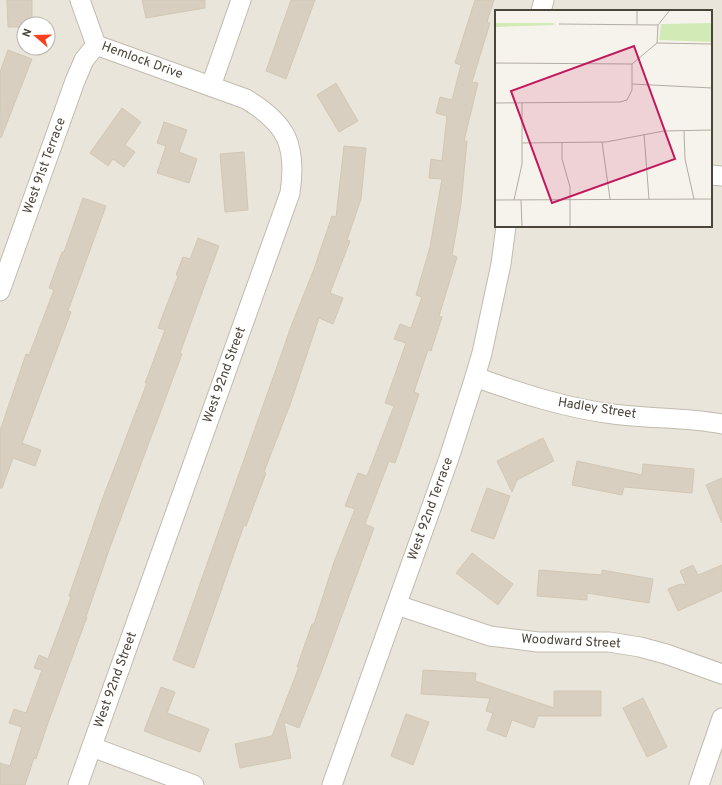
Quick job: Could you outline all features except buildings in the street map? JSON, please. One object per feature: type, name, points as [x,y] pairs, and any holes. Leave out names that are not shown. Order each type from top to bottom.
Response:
[{"type":"street","name":"Hemlock Drive","points":[[80,0],[96,45],[211,86]]},
{"type":"street","points":[[211,86],[241,0]]},
{"type":"street","points":[[541,10],[544,0]]},
{"type":"street","name":"West 91st Terrace","points":[[0,291],[75,81],[84,60],[96,45]]},
{"type":"street","name":"West 92nd Street","points":[[78,785],[290,193],[293,174],[291,149],[279,125],[267,111],[246,98],[211,86]]},
{"type":"street","points":[[712,175],[722,176]]},
{"type":"street","name":"West 92nd Terrace","points":[[332,785],[449,458],[475,377],[482,353],[500,271],[506,227]]},
{"type":"street","name":"Hadley Street","points":[[475,377],[530,397],[568,407],[614,414],[698,419],[722,424]]},
{"type":"street","name":"Woodward Street","points":[[396,605],[490,636],[538,642],[589,641],[640,647],[666,654],[722,674]]},
{"type":"street","points":[[699,785],[722,718]]},
{"type":"street","points":[[92,747],[194,785]]},
{"type":"shaded area","points":[[0,0],[722,0],[722,785],[0,785]]}]
